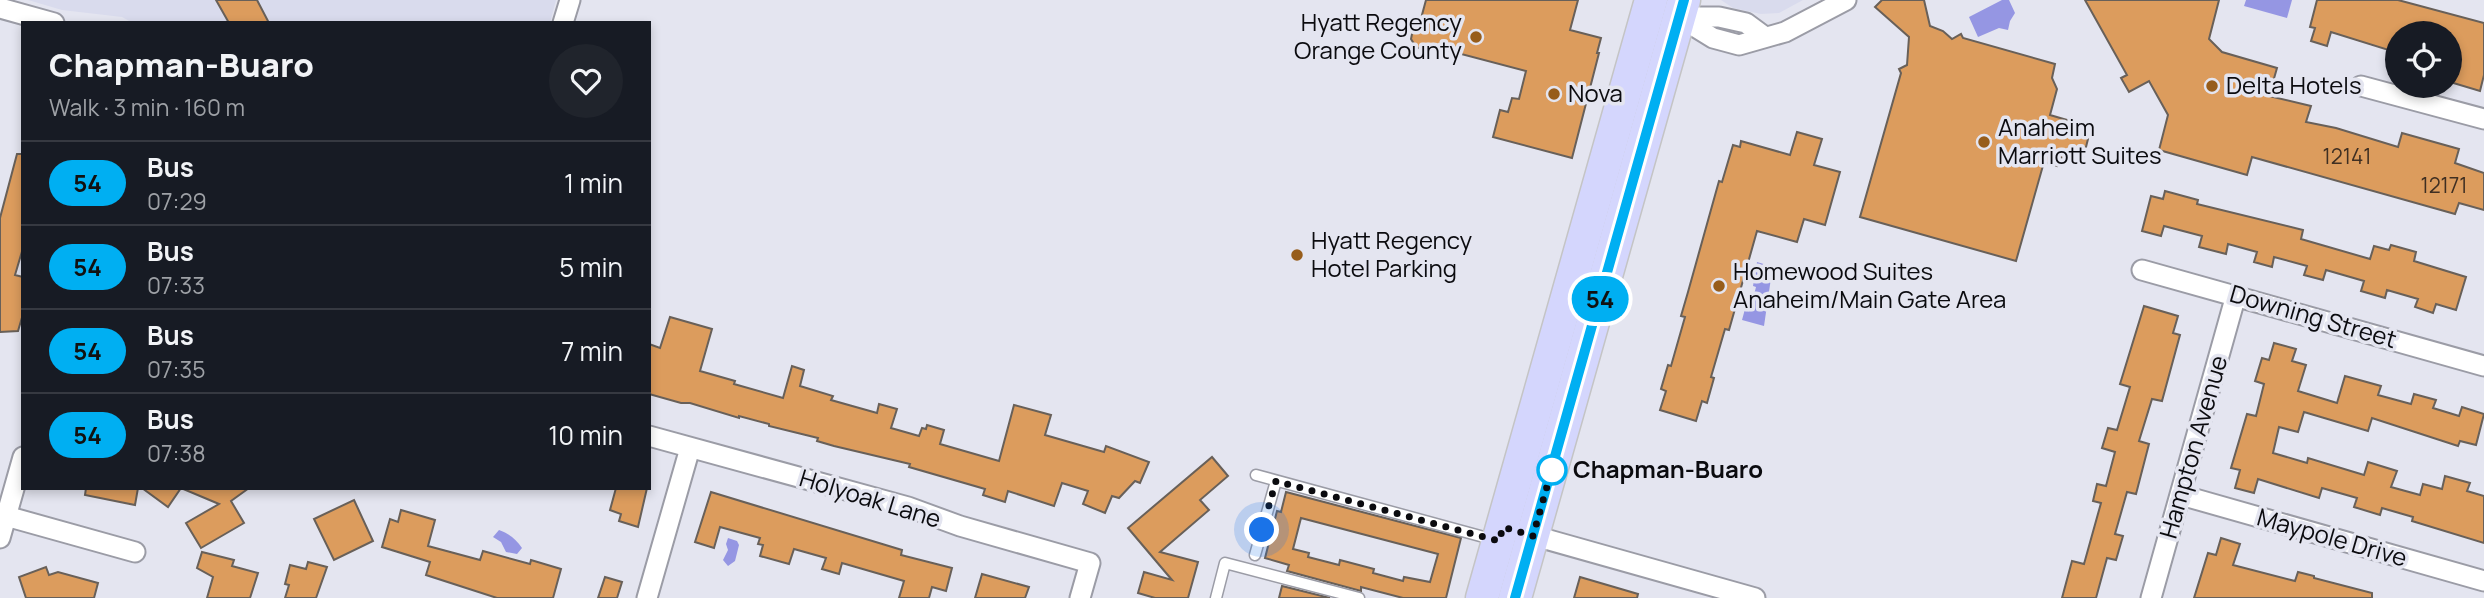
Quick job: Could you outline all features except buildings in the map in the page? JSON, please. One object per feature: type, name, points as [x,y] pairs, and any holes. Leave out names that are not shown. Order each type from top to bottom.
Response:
[{"type":"main road","points":[[1482,598],[1649,4]]},
{"type":"main road","points":[[1515,598],[1681,9]]},
{"type":"street","points":[[564,21],[570,0]]},
{"type":"street","points":[[1649,4],[1746,23],[1765,37],[1785,32],[1846,0]]},
{"type":"street","points":[[0,8],[47,21]]},
{"type":"street","points":[[2361,86],[2484,119]]},
{"type":"street","name":"Downing Street","points":[[2142,270],[2484,366]]},
{"type":"street","name":"Hampton Avenue","points":[[2151,598],[2236,295]]},
{"type":"street","name":"Holyoak Lane","points":[[651,437],[908,507],[960,526],[1090,563],[1080,598]]},
{"type":"street","points":[[647,598],[690,448]]},
{"type":"street","points":[[0,538],[21,464]]},
{"type":"street","name":"Maypole Drive","points":[[2181,495],[2484,581]]},
{"type":"street","points":[[6,516],[135,552]]},
{"type":"street","points":[[1501,534],[1533,536],[1755,598]]},
{"type":"lane","points":[[1255,475],[1501,534]]},
{"type":"lane","points":[[1255,555],[1276,481]]},
{"type":"lane","points":[[1216,598],[1225,563],[1359,598]]},
{"type":"shaded area","points":[[28,0],[556,0],[551,21],[129,21],[122,17],[62,10]]},
{"type":"shaded area","points":[[1721,0],[1803,0],[1779,13],[1761,14],[1733,8]]},
{"type":"water","points":[[2002,0],[2009,0],[2015,13],[2008,30],[1999,28],[1978,37],[1969,17]]},
{"type":"water","points":[[2246,0],[2292,0],[2287,18],[2244,6]]},
{"type":"water","points":[[1757,262],[1780,269],[1777,279],[1771,278],[1764,326],[1742,320],[1745,309],[1750,310],[1756,287],[1753,286]]},
{"type":"water","points":[[499,530],[510,535],[520,545],[522,548],[517,554],[506,552],[501,542],[493,537]]},
{"type":"water","points":[[728,538],[737,541],[739,545],[735,561],[728,566],[723,560],[728,550]]},
{"type":"bus line","name":"54","points":[[1515,598],[1684,0]]},
{"type":"place","name":"Hyatt Regency Orange County","points":[[1476,37]]},
{"type":"place","name":"Delta Hotels","points":[[2212,86]]},
{"type":"place","name":"Nova","points":[[1554,94]]},
{"type":"place","name":"Anaheim Marriott Suites","points":[[1984,142]]},
{"type":"place","name":"Hyatt Regency Hotel Parking","points":[[1297,255]]},
{"type":"place","name":"Homewood Suites Anaheim/Main Gate Area","points":[[1719,286]]},
{"type":"place","name":"Chapman-Buaro","points":[[1552,470]]},
{"type":"route","points":[[1262,530],[1276,481],[1499,541],[1503,527],[1533,536],[1555,458],[1552,470]]}]
